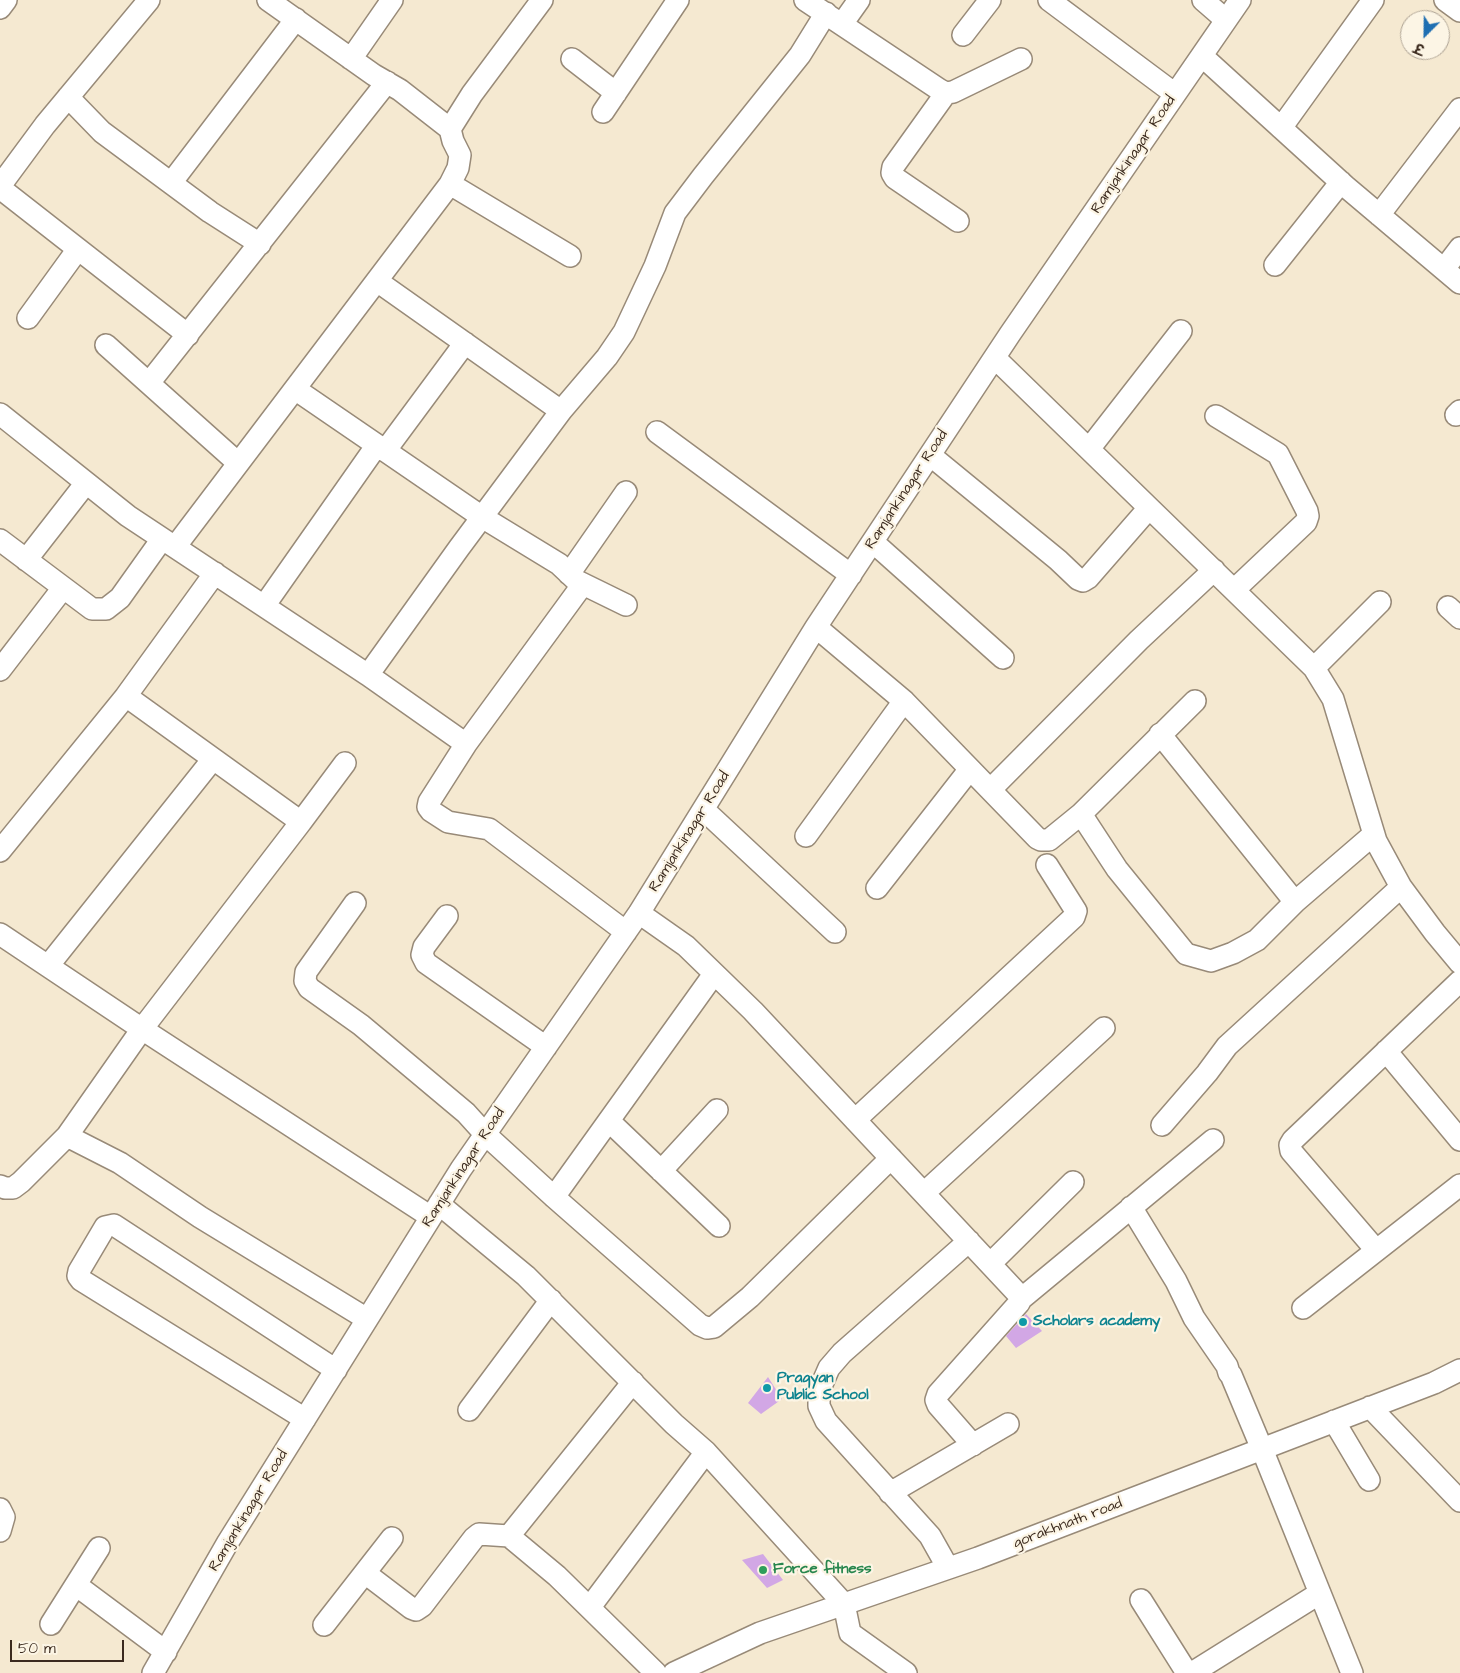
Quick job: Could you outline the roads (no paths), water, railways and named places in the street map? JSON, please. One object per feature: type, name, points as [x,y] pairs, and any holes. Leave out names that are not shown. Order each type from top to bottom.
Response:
[{"type":"street","points":[[0,8],[6,0]]},
{"type":"street","points":[[149,0],[68,97],[0,187],[188,335]]},
{"type":"street","points":[[351,59],[392,0]]},
{"type":"street","points":[[450,129],[472,94],[542,0]]},
{"type":"street","points":[[603,112],[678,0]]},
{"type":"street","points":[[805,0],[946,93],[953,92],[1021,59]]},
{"type":"street","points":[[368,675],[561,411],[607,357],[624,332],[655,266],[675,213],[800,55],[834,19],[859,0]]},
{"type":"street","points":[[963,35],[990,0]]},
{"type":"street","points":[[1049,0],[1175,94]]},
{"type":"street","points":[[1202,0],[1226,20]]},
{"type":"street","name":"Ramjankinagar Road","points":[[153,1673],[228,1542],[485,1134],[639,913],[816,627],[872,542],[995,358],[1240,0]]},
{"type":"street","points":[[1281,128],[1373,0]]},
{"type":"street","points":[[1445,0],[1460,11]]},
{"type":"street","points":[[0,540],[92,609],[106,609],[120,598],[238,463],[295,389],[450,184],[458,168],[460,155],[453,141],[450,129],[400,90],[351,59],[283,7],[171,183]]},
{"type":"street","points":[[1202,56],[1341,182],[1460,283]]},
{"type":"street","points":[[572,59],[616,93]]},
{"type":"street","points":[[149,384],[387,82]]},
{"type":"street","points":[[946,93],[893,168],[892,173],[895,178],[958,221]]},
{"type":"street","points":[[68,97],[102,132],[210,212],[260,244]]},
{"type":"street","points":[[1379,215],[1460,109]]},
{"type":"street","points":[[1275,265],[1341,182]]},
{"type":"street","points":[[450,184],[570,256]]},
{"type":"street","points":[[1444,269],[1460,248]]},
{"type":"street","points":[[28,318],[78,249]]},
{"type":"street","points":[[377,281],[561,411]]},
{"type":"street","points":[[1089,449],[1180,331]]},
{"type":"street","points":[[264,606],[381,448],[465,344]]},
{"type":"street","points":[[106,345],[238,463]]},
{"type":"street","points":[[995,358],[1314,668],[1333,699],[1376,841],[1401,887],[1435,933],[1460,962]]},
{"type":"street","points":[[295,389],[482,517],[559,564],[576,579],[626,605]]},
{"type":"street","points":[[1216,416],[1278,454],[1308,511],[1306,522],[1234,590]]},
{"type":"street","points":[[1,417],[128,516],[368,675],[466,744]]},
{"type":"street","points":[[657,432],[850,576]]},
{"type":"street","points":[[930,455],[1058,560],[1078,579],[1083,581],[1088,578],[1149,508]]},
{"type":"street","points":[[26,560],[86,483]]},
{"type":"street","points":[[626,492],[576,579],[466,744],[429,802],[428,807],[430,811],[448,822],[489,829],[626,932]]},
{"type":"street","points":[[872,542],[1003,658]]},
{"type":"street","points":[[991,790],[1139,640],[1214,570]]},
{"type":"street","points":[[0,850],[126,696],[215,573]]},
{"type":"street","points":[[0,670],[63,588]]},
{"type":"street","points":[[1314,668],[1380,602]]},
{"type":"street","points":[[816,627],[904,701],[1041,840],[1049,840],[1081,814],[1195,700]]},
{"type":"street","points":[[126,696],[301,822]]},
{"type":"street","points":[[806,836],[904,701]]},
{"type":"street","points":[[1160,734],[1295,902]]},
{"type":"street","points":[[48,966],[213,759]]},
{"type":"street","points":[[0,1186],[13,1188],[67,1136],[142,1029],[345,763]]},
{"type":"street","points":[[877,888],[970,769]]},
{"type":"street","points":[[704,810],[835,932]]},
{"type":"street","points":[[1081,814],[1117,869],[1186,954],[1211,961],[1233,954],[1257,940],[1295,902],[1374,834]]},
{"type":"street","points":[[855,1120],[1074,917],[1076,911],[1047,865]]},
{"type":"street","points":[[1162,1125],[1207,1073],[1227,1046],[1401,887]]},
{"type":"street","points":[[355,902],[306,972],[305,981],[309,988],[361,1026],[458,1107],[554,1197],[700,1325],[707,1328],[714,1327],[750,1297],[891,1158]]},
{"type":"street","points":[[639,913],[686,946],[753,1011],[1021,1298]]},
{"type":"street","points":[[446,916],[424,947],[422,955],[426,963],[546,1047]]},
{"type":"street","points":[[0,934],[142,1029],[435,1211],[526,1276],[706,1452],[844,1604],[850,1633],[906,1673]]},
{"type":"street","points":[[554,1197],[714,974]]},
{"type":"street","points":[[1376,1250],[1291,1151],[1290,1145],[1293,1140],[1460,981]]},
{"type":"street","points":[[924,1193],[1104,1028]]},
{"type":"street","points":[[1386,1051],[1460,1140]]},
{"type":"street","points":[[661,1171],[717,1110]]},
{"type":"street","points":[[609,1121],[719,1226]]},
{"type":"street","points":[[67,1136],[120,1163],[200,1217],[367,1319]]},
{"type":"street","points":[[973,1445],[938,1406],[936,1400],[938,1394],[1019,1303],[1021,1298],[1213,1140]]},
{"type":"street","points":[[990,1264],[1073,1182]]},
{"type":"street","points":[[1303,1308],[1460,1185]]},
{"type":"street","points":[[1131,1208],[1176,1281],[1194,1318],[1227,1366],[1352,1673]]},
{"type":"street","points":[[305,1419],[81,1280],[78,1276],[79,1271],[105,1227],[114,1225],[336,1370]]},
{"type":"street","points":[[948,1568],[930,1536],[826,1421],[819,1406],[819,1391],[829,1368],[842,1353],[969,1241]]},
{"type":"street","points":[[469,1410],[551,1300]]},
{"type":"street","name":"gorakhnath road","points":[[674,1673],[760,1633],[948,1568],[1434,1383],[1460,1370]]},
{"type":"street","points":[[509,1536],[633,1382]]},
{"type":"street","points":[[1370,1407],[1460,1501]]},
{"type":"street","points":[[1334,1421],[1369,1480]]},
{"type":"street","points":[[890,1493],[1008,1424]]},
{"type":"street","points":[[590,1607],[706,1452]]},
{"type":"street","points":[[0,1509],[4,1517],[0,1532]]},
{"type":"street","points":[[365,1573],[416,1610],[422,1606],[479,1534],[509,1536],[557,1576],[656,1673]]},
{"type":"street","points":[[324,1625],[392,1538]]},
{"type":"street","points":[[51,1624],[99,1548]]},
{"type":"street","points":[[76,1585],[166,1652]]},
{"type":"street","points":[[1192,1673],[1320,1592]]},
{"type":"street","points":[[1141,1600],[1187,1673]]},
{"type":"place","name":"Scholars academy","points":[[1023,1322]]},
{"type":"place","name":"Pragyan Public School","points":[[767,1388]]},
{"type":"place","name":"Force fitness","points":[[763,1570]]}]
